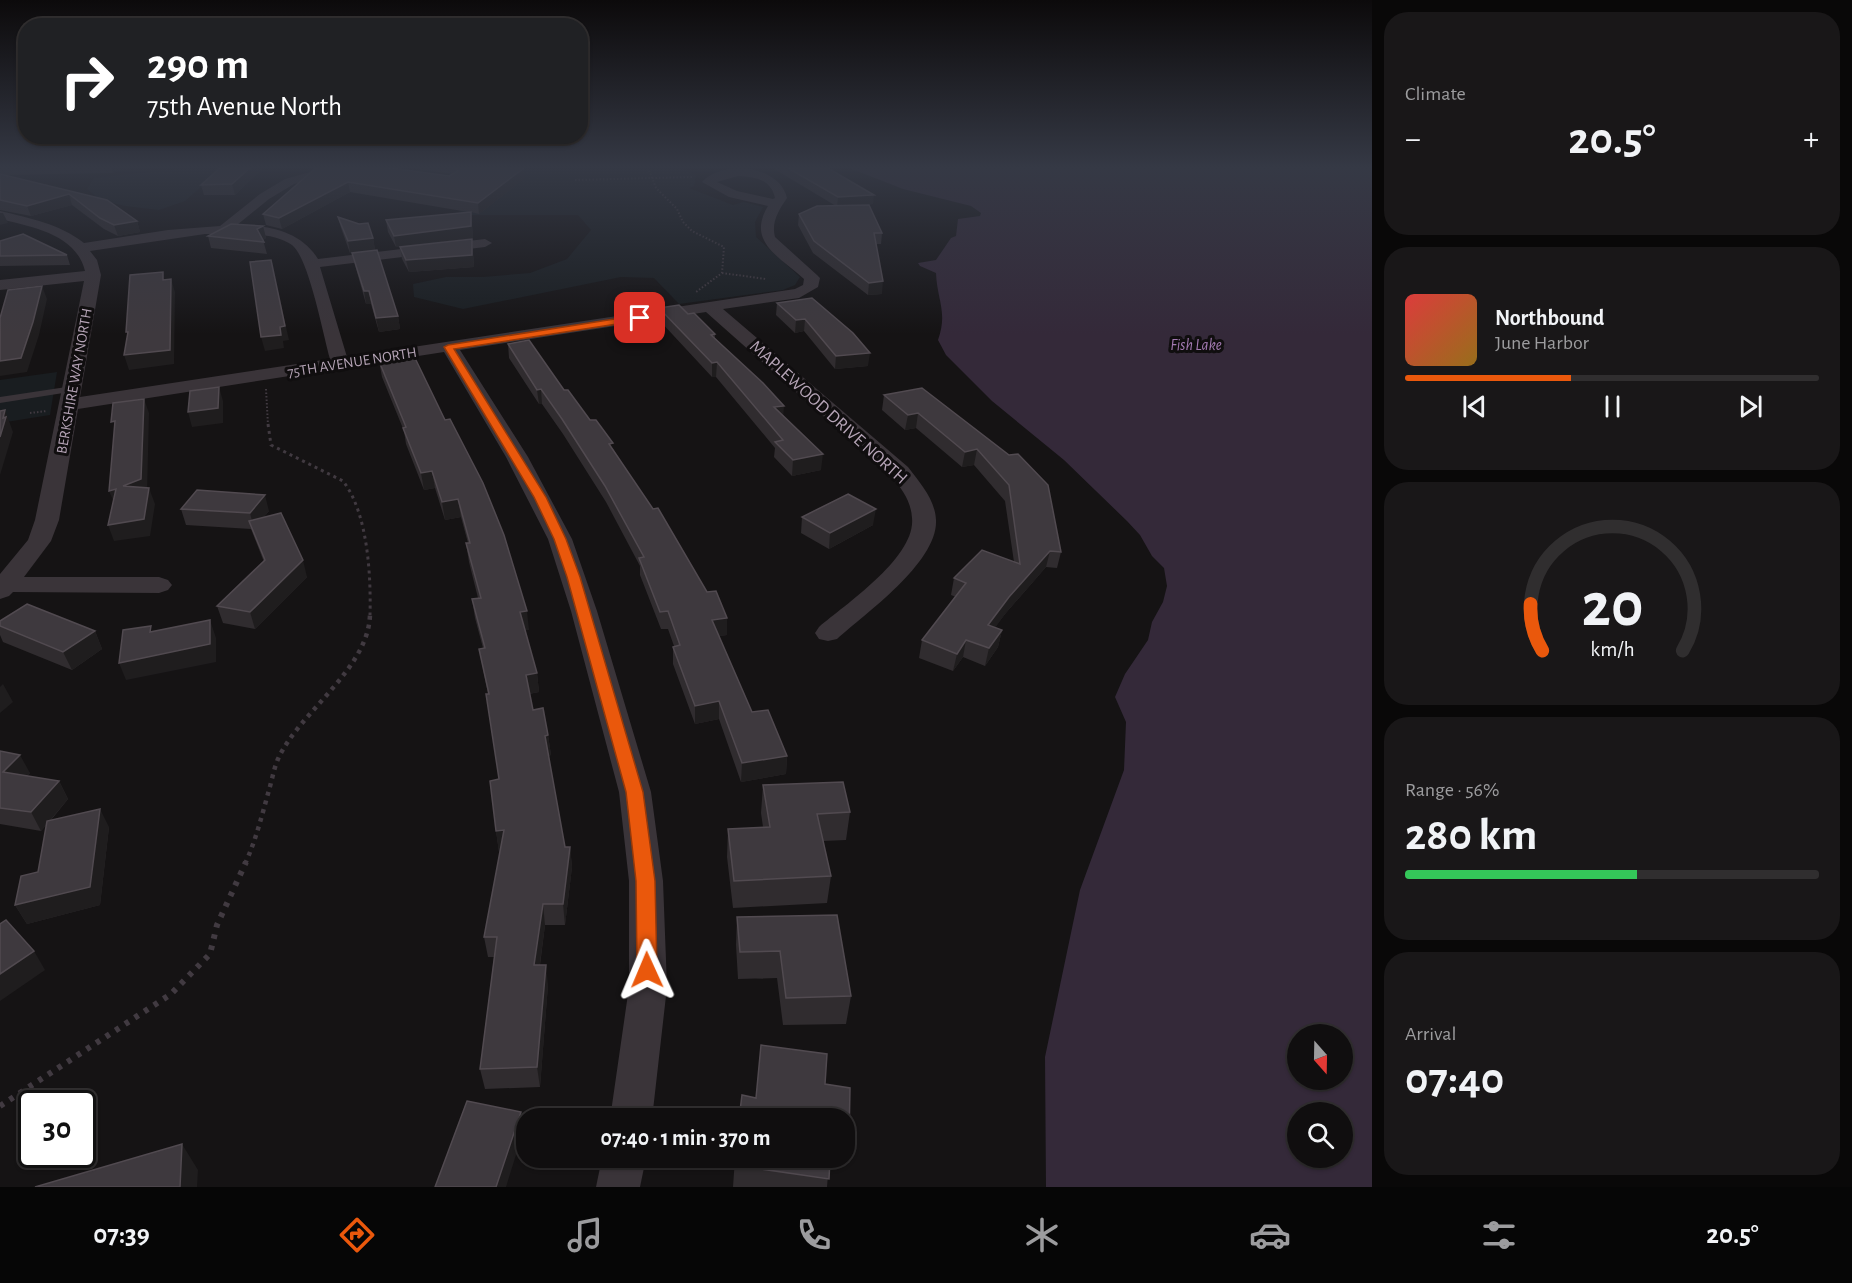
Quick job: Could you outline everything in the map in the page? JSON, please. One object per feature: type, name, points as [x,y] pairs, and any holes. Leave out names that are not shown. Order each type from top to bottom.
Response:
[{"type":"street","points":[[0,285],[93,275],[91,262],[83,248],[44,227],[27,222]]},
{"type":"street","points":[[224,229],[232,222]]},
{"type":"street","name":"75TH AVENUE NORTH","points":[[72,397],[266,375],[340,364],[788,295],[810,286],[812,278],[767,235],[767,222]]},
{"type":"street","points":[[83,248],[164,233],[224,229],[285,237],[304,247],[312,264],[340,364]]},
{"type":"street","points":[[312,264],[485,243]]},
{"type":"street","name":"BERKSHIRE WAY NORTH","points":[[3,588],[39,541],[47,520],[72,397],[93,275]]},
{"type":"street","name":"MAPLEWOOD DRIVE NORTH","points":[[707,308],[900,472],[917,493],[924,514],[923,536],[913,556],[828,633]]},
{"type":"street","points":[[448,347],[517,457],[560,539],[584,611],[635,792],[646,881],[648,987],[633,1108]]},
{"type":"street","points":[[3,588],[159,585]]},
{"type":"street","points":[[618,1187],[622,1168]]},
{"type":"lane","points":[[0,400],[72,397]]},
{"type":"path","points":[[682,222],[692,231],[724,247],[722,273],[698,289],[691,298],[707,308]]},
{"type":"path","points":[[0,1106],[171,994],[210,954],[218,925],[253,846],[278,759],[294,734],[353,663],[370,623],[371,588],[361,520],[350,490],[343,482],[271,445],[268,431],[266,375]]},
{"type":"shaded area","points":[[584,222],[755,222],[756,237],[800,277],[795,285],[783,290],[679,304],[654,278],[621,277],[463,309],[414,297],[413,284],[446,277],[530,273],[567,259],[591,230]]},
{"type":"shaded area","points":[[57,372],[50,415],[0,423],[0,380]]},
{"type":"water","name":"Fish Lake","points":[[958,222],[1372,222],[1372,1187],[1046,1187],[1045,1057],[1080,890],[1124,770],[1126,722],[1115,697],[1125,674],[1148,640],[1152,622],[1163,602],[1167,586],[1164,568],[1152,556],[1140,535],[1127,521],[1064,460],[992,401],[946,355],[938,340],[942,314],[936,273],[918,263],[936,260],[951,238],[956,236]]},
{"type":"building","points":[[109,222],[129,222],[114,225]]},
{"type":"building","points":[[340,222],[368,223],[373,238],[348,241]]},
{"type":"building","points":[[387,222],[471,222],[471,226],[394,236]]},
{"type":"building","points":[[804,222],[877,222],[882,233],[874,233],[883,281],[869,283],[814,241]]},
{"type":"building","points":[[231,224],[263,226],[257,229],[264,242],[208,236]]},
{"type":"building","points":[[23,234],[67,255],[0,256],[0,241]]},
{"type":"building","points":[[472,239],[472,255],[406,260],[400,247]]},
{"type":"building","points":[[377,250],[398,316],[376,318],[369,291],[364,291],[352,253]]},
{"type":"building","points":[[271,260],[285,326],[280,327],[281,335],[261,337],[250,262]]},
{"type":"building","points":[[163,272],[163,280],[171,279],[170,350],[124,355],[128,332],[126,332],[130,275]]},
{"type":"building","points":[[42,286],[21,358],[0,361],[0,318],[8,290]]},
{"type":"building","points":[[812,298],[853,333],[870,353],[836,356],[805,319],[796,320],[777,303]]},
{"type":"building","points":[[679,305],[688,314],[694,313],[715,334],[711,335],[763,383],[784,406],[774,407],[823,454],[793,460],[775,442],[783,440],[717,362],[712,363],[659,308]]},
{"type":"building","points":[[529,340],[564,390],[568,390],[590,420],[596,420],[613,443],[609,444],[653,509],[658,508],[707,592],[716,591],[727,618],[712,620],[752,712],[768,710],[787,756],[742,763],[719,701],[695,706],[673,647],[680,645],[668,611],[660,612],[639,558],[644,557],[605,486],[562,419],[541,389],[537,390],[508,344]]},
{"type":"building","points":[[414,356],[445,420],[450,419],[483,483],[504,535],[527,611],[520,612],[537,673],[526,675],[533,710],[543,708],[548,735],[545,736],[565,847],[570,847],[563,904],[543,904],[534,965],[546,965],[537,1067],[480,1069],[497,937],[484,937],[504,830],[496,831],[490,781],[499,779],[486,694],[489,694],[479,649],[485,648],[472,599],[481,598],[466,543],[470,543],[458,499],[442,502],[432,471],[421,473],[403,428],[406,427],[379,361]]},
{"type":"building","points":[[219,387],[218,408],[188,412],[190,391]]},
{"type":"building","points":[[922,388],[1009,455],[1018,454],[1048,485],[1061,552],[1050,551],[1009,597],[988,625],[1002,630],[989,648],[966,640],[957,654],[922,640],[966,583],[954,578],[982,550],[1020,564],[1009,485],[977,449],[965,452],[918,413],[908,415],[884,395]]},
{"type":"building","points":[[144,399],[141,479],[123,486],[149,488],[144,519],[108,525],[116,489],[109,491],[115,421],[111,422],[113,403]]},
{"type":"building","points":[[5,410],[3,418],[6,417],[0,437],[0,411]]},
{"type":"building","points":[[197,490],[265,495],[250,513],[181,509]]},
{"type":"building","points":[[848,494],[876,509],[830,533],[802,517]]},
{"type":"building","points":[[281,513],[303,560],[250,612],[217,606],[265,560],[249,521]]},
{"type":"building","points":[[27,604],[95,631],[63,652],[0,626],[0,621]]},
{"type":"building","points":[[210,620],[210,644],[119,663],[123,630],[151,626],[150,632]]},
{"type":"building","points":[[0,751],[20,755],[3,772],[59,781],[31,812],[0,808]]},
{"type":"building","points":[[843,782],[850,812],[817,814],[831,876],[734,881],[728,829],[770,827],[763,785]]},
{"type":"building","points":[[100,809],[90,887],[15,905],[21,876],[38,872],[47,821]]},
{"type":"building","points":[[837,915],[851,996],[786,998],[780,951],[740,952],[737,917]]},
{"type":"building","points":[[6,920],[34,951],[0,974],[0,924]]},
{"type":"building","points":[[761,1045],[827,1054],[825,1084],[850,1088],[850,1108],[740,1108],[742,1095],[756,1098]]},
{"type":"building","points":[[467,1101],[516,1111],[516,1127],[496,1187],[435,1187]]},
{"type":"building","points":[[182,1144],[180,1187],[35,1187]]},
{"type":"building","points":[[754,1168],[830,1168],[829,1179]]},
{"type":"route","points":[[640,318],[448,347],[540,497],[560,539],[584,611],[635,792],[646,881],[647,970]]}]
